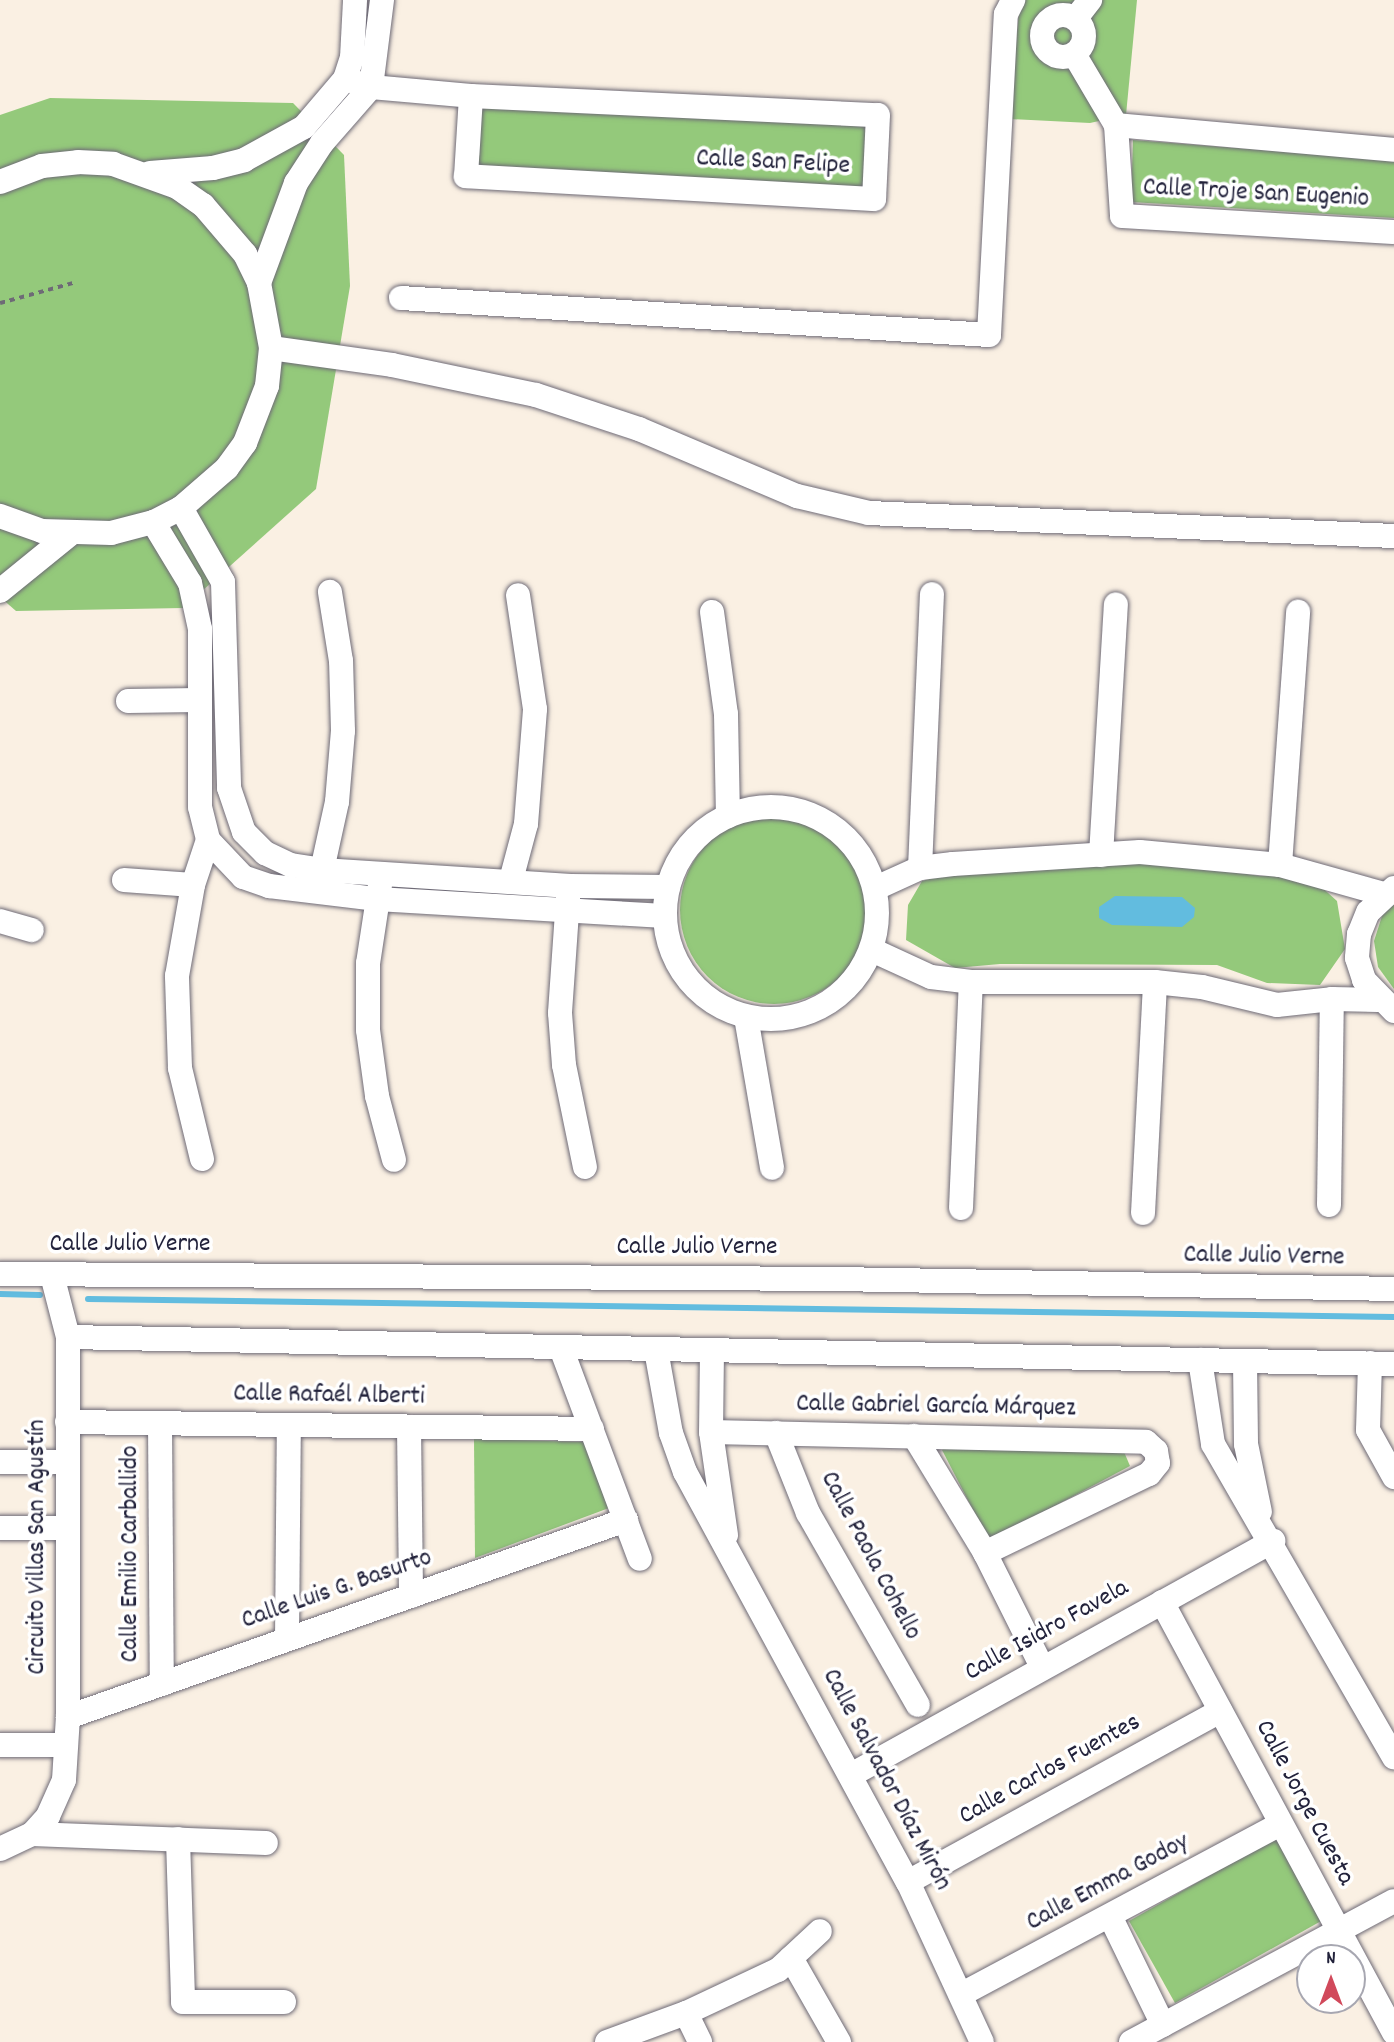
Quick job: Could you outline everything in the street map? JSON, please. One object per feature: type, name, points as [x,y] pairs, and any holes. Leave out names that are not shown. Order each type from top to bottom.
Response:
[{"type":"street","points":[[259,283],[283,210],[313,135],[345,79],[352,58],[355,0]]},
{"type":"street","points":[[148,173],[213,168],[244,160],[313,135],[372,87],[382,0]]},
{"type":"street","points":[[401,298],[989,335],[1006,11],[1042,32],[1051,53],[1074,54],[1083,45],[1083,9],[1058,15],[1042,32]]},
{"type":"street","name":"Calle Troje San Eugenio","points":[[1074,54],[1116,125],[1122,216],[1394,232]]},
{"type":"street","name":"Calle San Felipe","points":[[345,79],[372,87],[471,96],[878,115],[874,199],[466,176],[471,96]]},
{"type":"street","name":"Calle Troje San Eugenio","points":[[1116,125],[1394,149]]},
{"type":"street","points":[[0,516],[69,535],[111,533],[153,522],[181,508],[227,468],[245,443],[267,386],[271,348],[259,283],[239,246],[204,205],[148,173],[114,164],[78,162],[42,166],[3,176]]},
{"type":"street","points":[[271,348],[392,365],[536,395],[639,429],[797,496],[870,513],[1394,536]]},
{"type":"street","points":[[181,508],[223,582],[228,604],[229,789],[233,810],[244,832],[265,853],[291,865],[322,870],[511,880],[570,886],[668,887]]},
{"type":"street","points":[[153,522],[190,583],[200,629],[200,807],[208,840],[223,860],[256,882],[377,900],[664,916]]},
{"type":"street","points":[[0,591],[69,535]]},
{"type":"street","points":[[322,870],[337,802],[343,731],[341,661],[330,592]]},
{"type":"street","points":[[920,868],[932,594]]},
{"type":"street","points":[[511,880],[526,824],[535,720],[530,651],[518,595]]},
{"type":"street","points":[[1101,855],[1116,604]]},
{"type":"street","points":[[712,612],[726,714],[728,816]]},
{"type":"street","points":[[1280,865],[1298,612]]},
{"type":"street","points":[[128,701],[198,700]]},
{"type":"street","points":[[769,807],[789,808],[819,817],[845,835],[864,859],[876,888],[878,919],[872,950],[860,972],[822,1007],[798,1016],[746,1017],[720,1006],[689,979],[669,944],[664,916],[668,887],[690,844],[728,816],[769,807]]},
{"type":"street","points":[[202,1159],[184,1091],[176,1022],[177,976],[193,885],[208,840]]},
{"type":"street","points":[[876,888],[920,868],[1101,855],[1185,855],[1280,865],[1389,891]]},
{"type":"street","points":[[382,873],[368,963],[368,1030],[377,1096],[394,1160]]},
{"type":"street","points":[[124,880],[193,885]]},
{"type":"street","points":[[570,886],[560,974],[564,1065],[586,1167]]},
{"type":"street","points":[[1386,1005],[1364,981],[1357,957],[1359,934],[1368,912],[1389,891]]},
{"type":"street","points":[[0,921],[32,930]]},
{"type":"street","points":[[872,950],[931,977],[971,982],[1155,982],[1202,987],[1277,1005],[1332,999],[1386,1005]]},
{"type":"street","points":[[961,1208],[971,982]]},
{"type":"street","points":[[1143,1213],[1155,982]]},
{"type":"street","points":[[1329,1205],[1332,999]]},
{"type":"street","points":[[746,1017],[772,1168]]},
{"type":"street","name":"Calle Julio Verne","points":[[0,1274],[821,1279],[1394,1289]]},
{"type":"street","name":"Circuito Villas San Agustín","points":[[40,1825],[64,1780],[68,1717],[65,1528],[68,1337],[52,1275]]},
{"type":"street","points":[[68,1337],[1382,1364],[1368,1430],[1394,1477]]},
{"type":"street","points":[[561,1348],[640,1559]]},
{"type":"street","name":"Calle Salvador Díaz Mirón","points":[[656,1350],[671,1433],[685,1472],[908,1882],[982,2042]]},
{"type":"street","name":"Calle Salvador Díaz Mirón","points":[[712,1351],[711,1432],[729,1550]]},
{"type":"street","points":[[1200,1360],[1213,1444],[1268,1532],[1394,1757]]},
{"type":"street","points":[[1245,1361],[1246,1444],[1268,1532]]},
{"type":"street","name":"Calle Rafaél Alberti","points":[[67,1422],[592,1429]]},
{"type":"street","name":"Calle Emilio Carballido","points":[[160,1423],[162,1684]]},
{"type":"street","points":[[287,1639],[289,1425]]},
{"type":"street","points":[[409,1427],[411,1596]]},
{"type":"street","name":"Calle Gabriel García Márquez","points":[[711,1432],[1146,1442],[1156,1451],[1158,1463],[1149,1474],[985,1553]]},
{"type":"street","name":"Calle Paola Cohello","points":[[776,1433],[808,1513],[918,1705]]},
{"type":"street","points":[[914,1436],[985,1553],[1042,1667]]},
{"type":"street","points":[[0,1462],[66,1462]]},
{"type":"street","name":"Calle Luis G. Basurto","points":[[68,1717],[626,1520]]},
{"type":"street","points":[[0,1528],[65,1528]]},
{"type":"street","name":"Calle Isidro Favela","points":[[851,1774],[1162,1602],[1268,1532]]},
{"type":"street","name":"Calle Jorge Cuesta","points":[[1162,1602],[1394,2032]]},
{"type":"street","name":"Calle Carlos Fuentes","points":[[908,1882],[1220,1711]]},
{"type":"street","points":[[0,1745],[66,1745]]},
{"type":"street","name":"Calle Emma Godoy","points":[[962,1994],[1281,1824]]},
{"type":"street","points":[[0,1849],[40,1825],[178,1839],[266,1843]]},
{"type":"street","points":[[178,1839],[183,2002],[284,2002]]},
{"type":"street","points":[[1131,2042],[1394,1901]]},
{"type":"street","points":[[1110,1916],[1163,2025]]},
{"type":"street","points":[[607,2042],[685,2013],[778,1970],[820,1931]]},
{"type":"street","points":[[791,1958],[839,2042]]},
{"type":"street","points":[[685,2013],[700,2042]]},
{"type":"path","points":[[0,303],[73,283]]},
{"type":"green space","points":[[1020,0],[1137,0],[1126,115],[1090,123],[1009,119]]},
{"type":"green space","points":[[50,98],[293,103],[344,155],[350,286],[316,489],[183,608],[16,611],[0,597],[0,115]]},
{"type":"green space","points":[[477,103],[868,120],[865,189],[477,167]]},
{"type":"green space","points":[[1133,140],[1394,160],[1394,218],[1131,202]]},
{"type":"green space","points":[[774,816],[810,824],[826,832],[840,844],[852,858],[860,874],[868,910],[860,946],[852,962],[840,976],[826,988],[810,996],[774,1004],[738,996],[722,988],[708,976],[696,962],[688,946],[680,910],[688,874],[696,858],[708,844],[722,832],[738,824]]},
{"type":"green space","points":[[1155,860],[1260,876],[1307,874],[1337,901],[1345,949],[1320,985],[1267,983],[1217,965],[1000,964],[955,968],[906,940],[908,905],[922,881],[962,870]]},
{"type":"green space","points":[[1394,902],[1394,989],[1378,967],[1374,941],[1382,916]]},
{"type":"green space","points":[[474,1439],[588,1442],[609,1508],[475,1558]]},
{"type":"green space","points":[[948,1444],[1122,1447],[1130,1466],[989,1541],[942,1450]]},
{"type":"green space","points":[[1276,1838],[1323,1920],[1175,2003],[1129,1921]]},
{"type":"water","points":[[1115,896],[1182,897],[1195,908],[1194,917],[1182,927],[1112,925],[1099,918],[1099,907]]},
{"type":"waterway","points":[[0,1294],[40,1295]]},
{"type":"waterway","points":[[88,1299],[1394,1317]]}]
